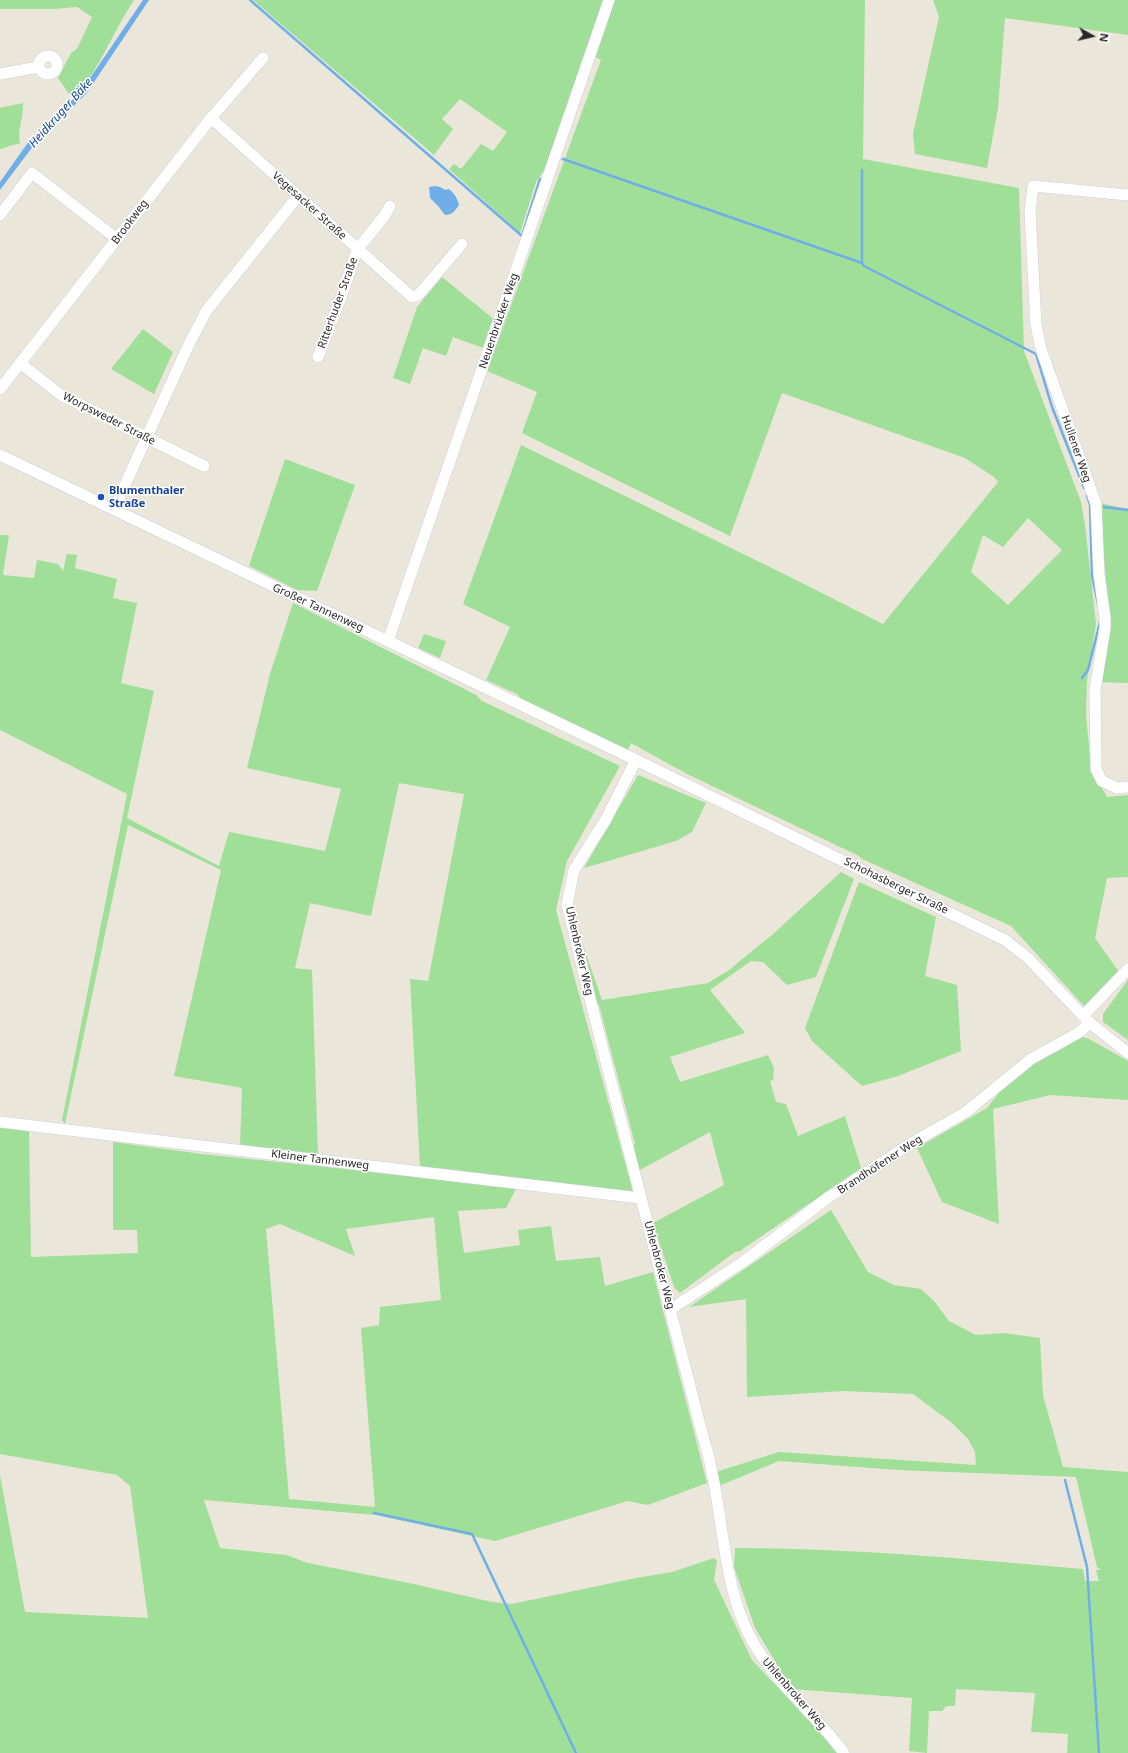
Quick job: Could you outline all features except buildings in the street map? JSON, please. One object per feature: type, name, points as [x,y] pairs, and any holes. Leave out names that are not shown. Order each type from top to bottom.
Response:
[{"type":"street","name":"Neuenbrücker Weg","points":[[388,641],[609,0]]},
{"type":"street","name":"Brookweg","points":[[0,389],[211,118],[263,58]]},
{"type":"street","points":[[0,74],[38,67]]},
{"type":"street","name":"Vegesacker Straße","points":[[211,118],[357,250],[412,297],[416,296],[420,292],[462,244]]},
{"type":"street","points":[[0,215],[32,173],[117,239]]},
{"type":"street","name":"Hullener Weg","points":[[1128,194],[1033,186],[1030,212],[1036,325],[1041,350],[1096,504],[1099,575],[1105,628],[1095,690],[1096,769],[1102,782],[1117,788],[1128,787]]},
{"type":"street","points":[[114,509],[189,344],[208,310],[298,196]]},
{"type":"street","points":[[357,250],[385,215],[390,206]]},
{"type":"street","name":"Ritterhuder Straße","points":[[318,357],[343,292],[357,250]]},
{"type":"street","name":"Worpsweder Straße","points":[[20,363],[61,395],[204,466]]},
{"type":"street","name":"Großer Tannenweg","points":[[0,455],[636,760]]},
{"type":"street","name":"Schohasberger Straße","points":[[636,760],[1005,940],[1028,958],[1086,1020],[1128,1053]]},
{"type":"street","name":"Uhlenbroker Weg","points":[[636,760],[605,821],[574,870],[567,904],[640,1198],[671,1309],[712,1473],[724,1553],[733,1590],[744,1624],[764,1661],[844,1753]]},
{"type":"street","name":"Brandhöfener Weg","points":[[671,1309],[743,1262],[828,1197],[910,1144],[966,1112],[1031,1059],[1078,1033],[1086,1020],[1128,969]]},
{"type":"street","name":"Kleiner Tannenweg","points":[[0,1122],[640,1198]]},
{"type":"green space","points":[[0,0],[134,0],[99,63],[84,87],[75,98],[69,94],[58,78],[71,53],[77,49],[92,17],[77,7],[54,9],[0,9]]},
{"type":"green space","points":[[253,0],[604,0],[547,166],[536,182],[520,233],[449,169],[454,164],[461,169],[481,144],[493,151],[507,132],[460,99],[442,119],[453,129],[434,155]]},
{"type":"green space","points":[[612,0],[865,0],[863,159],[1019,188],[1024,351],[1081,502],[1085,525],[1096,624],[1087,681],[1086,714],[1091,768],[1107,797],[1128,795],[1128,877],[1107,878],[1095,938],[1119,972],[1084,1006],[1011,926],[862,859],[859,856],[687,774],[631,743],[627,753],[524,702],[517,694],[486,680],[510,627],[463,604],[521,445],[883,624],[998,482],[994,477],[965,458],[782,393],[730,536],[522,433],[537,392],[487,371],[601,60],[593,55]],"holes":[[[1028,518],[1062,550],[1008,605],[971,572],[983,535],[1003,547]]]},
{"type":"green space","points":[[933,0],[1128,0],[1128,35],[1005,18],[998,108],[987,168],[915,154],[913,134],[939,17]]},
{"type":"green space","points":[[23,103],[23,113],[19,133],[20,143],[0,149],[0,108]]},
{"type":"green space","points":[[442,277],[496,321],[486,349],[453,337],[446,356],[423,348],[410,384],[393,378],[417,307]]},
{"type":"green space","points":[[143,329],[173,352],[154,394],[111,369]]},
{"type":"green space","points":[[285,459],[355,485],[317,591],[297,590],[249,566]]},
{"type":"green space","points":[[1099,503],[1128,509],[1128,683],[1099,682],[1108,602]]},
{"type":"green space","points":[[0,535],[9,535],[3,575],[34,578],[37,560],[58,564],[63,571],[67,554],[77,555],[75,568],[117,579],[113,598],[137,603],[121,683],[154,691],[127,818],[219,866],[229,832],[325,851],[341,789],[247,768],[270,674],[293,603],[476,695],[482,701],[620,766],[567,861],[556,910],[633,1192],[420,1167],[410,979],[428,981],[464,794],[399,783],[371,916],[310,903],[295,968],[312,970],[318,1156],[240,1146],[242,1088],[174,1076],[221,870],[128,825],[65,1124],[62,1120],[127,794],[0,730]]},
{"type":"green space","points":[[424,634],[446,641],[440,658],[418,648]]},
{"type":"green space","points":[[638,775],[706,803],[692,832],[676,841],[584,868]]},
{"type":"green space","points":[[841,872],[854,879],[816,977],[787,985],[763,962],[751,961],[710,990],[745,1033],[670,1057],[680,1082],[768,1055],[774,1068],[773,1080],[770,1081],[776,1102],[786,1104],[798,1136],[845,1116],[861,1168],[740,1251],[735,1252],[680,1293],[674,1287],[653,1223],[724,1185],[710,1132],[638,1171],[632,1146],[635,1144],[599,1005],[592,1002],[578,931],[602,1000],[708,983],[729,970],[773,934]]},
{"type":"green space","points":[[859,882],[936,917],[925,976],[957,985],[961,1051],[898,1076],[862,1086],[812,1041],[805,1028]]},
{"type":"green space","points":[[1128,980],[1128,1040],[1103,1022],[1103,1014]]},
{"type":"green space","points":[[1079,1036],[1089,1039],[1128,1061],[1128,1100],[1050,1095],[993,1109],[999,1224],[942,1202],[917,1148],[987,1108],[1009,1080],[1037,1060]]},
{"type":"green space","points":[[0,1126],[29,1130],[31,1257],[138,1253],[137,1230],[113,1230],[113,1142],[202,1154],[517,1187],[506,1208],[458,1211],[464,1253],[520,1245],[518,1230],[551,1226],[556,1261],[600,1257],[605,1286],[653,1272],[707,1483],[648,1505],[628,1501],[495,1541],[376,1515],[204,1500],[220,1548],[286,1555],[308,1563],[409,1583],[492,1602],[512,1604],[672,1572],[714,1558],[717,1561],[714,1580],[752,1660],[839,1753],[0,1753],[0,1475],[25,1612],[148,1618],[130,1486],[117,1475],[0,1454]],"holes":[[[434,1217],[441,1300],[380,1307],[379,1325],[361,1328],[375,1507],[289,1499],[266,1229],[280,1224],[355,1256],[346,1229]]]},
{"type":"green space","points":[[831,1210],[868,1272],[894,1285],[921,1289],[934,1301],[949,1321],[976,1335],[1004,1333],[1040,1338],[1043,1395],[1063,1467],[1128,1472],[1128,1753],[1067,1753],[1068,1734],[1031,1732],[1035,1693],[956,1689],[955,1706],[946,1706],[942,1711],[929,1711],[927,1753],[909,1751],[912,1698],[792,1689],[755,1628],[734,1567],[735,1548],[778,1548],[866,1552],[1083,1569],[1085,1581],[1099,1581],[1096,1570],[1101,1570],[1097,1567],[1076,1477],[898,1470],[779,1461],[721,1485],[716,1472],[779,1452],[976,1465],[975,1452],[968,1439],[952,1423],[913,1394],[844,1391],[747,1397],[746,1299],[689,1307]]},
{"type":"water","name":"Heidkruger Bäke","points":[[143,0],[149,0],[86,94],[37,141],[0,190],[0,182],[27,144],[82,90]]},
{"type":"water","points":[[435,186],[445,190],[449,189],[456,196],[459,205],[455,211],[445,215],[430,198],[429,187]]},
{"type":"waterway","points":[[250,0],[522,236],[540,179]]},
{"type":"waterway","points":[[563,159],[862,263]]},
{"type":"waterway","points":[[862,170],[862,263],[864,266],[1036,354],[1052,407],[1084,488]]},
{"type":"waterway","points":[[1087,496],[1090,504],[1092,576],[1098,604]]},
{"type":"waterway","points":[[1104,507],[1128,510]]},
{"type":"waterway","points":[[1082,678],[1088,670],[1100,622]]},
{"type":"waterway","points":[[1065,1480],[1087,1567],[1099,1753]]},
{"type":"waterway","points":[[374,1513],[472,1534],[576,1753]]},
{"type":"place","name":"Blumenthaler Straße","points":[[101,497]]}]
